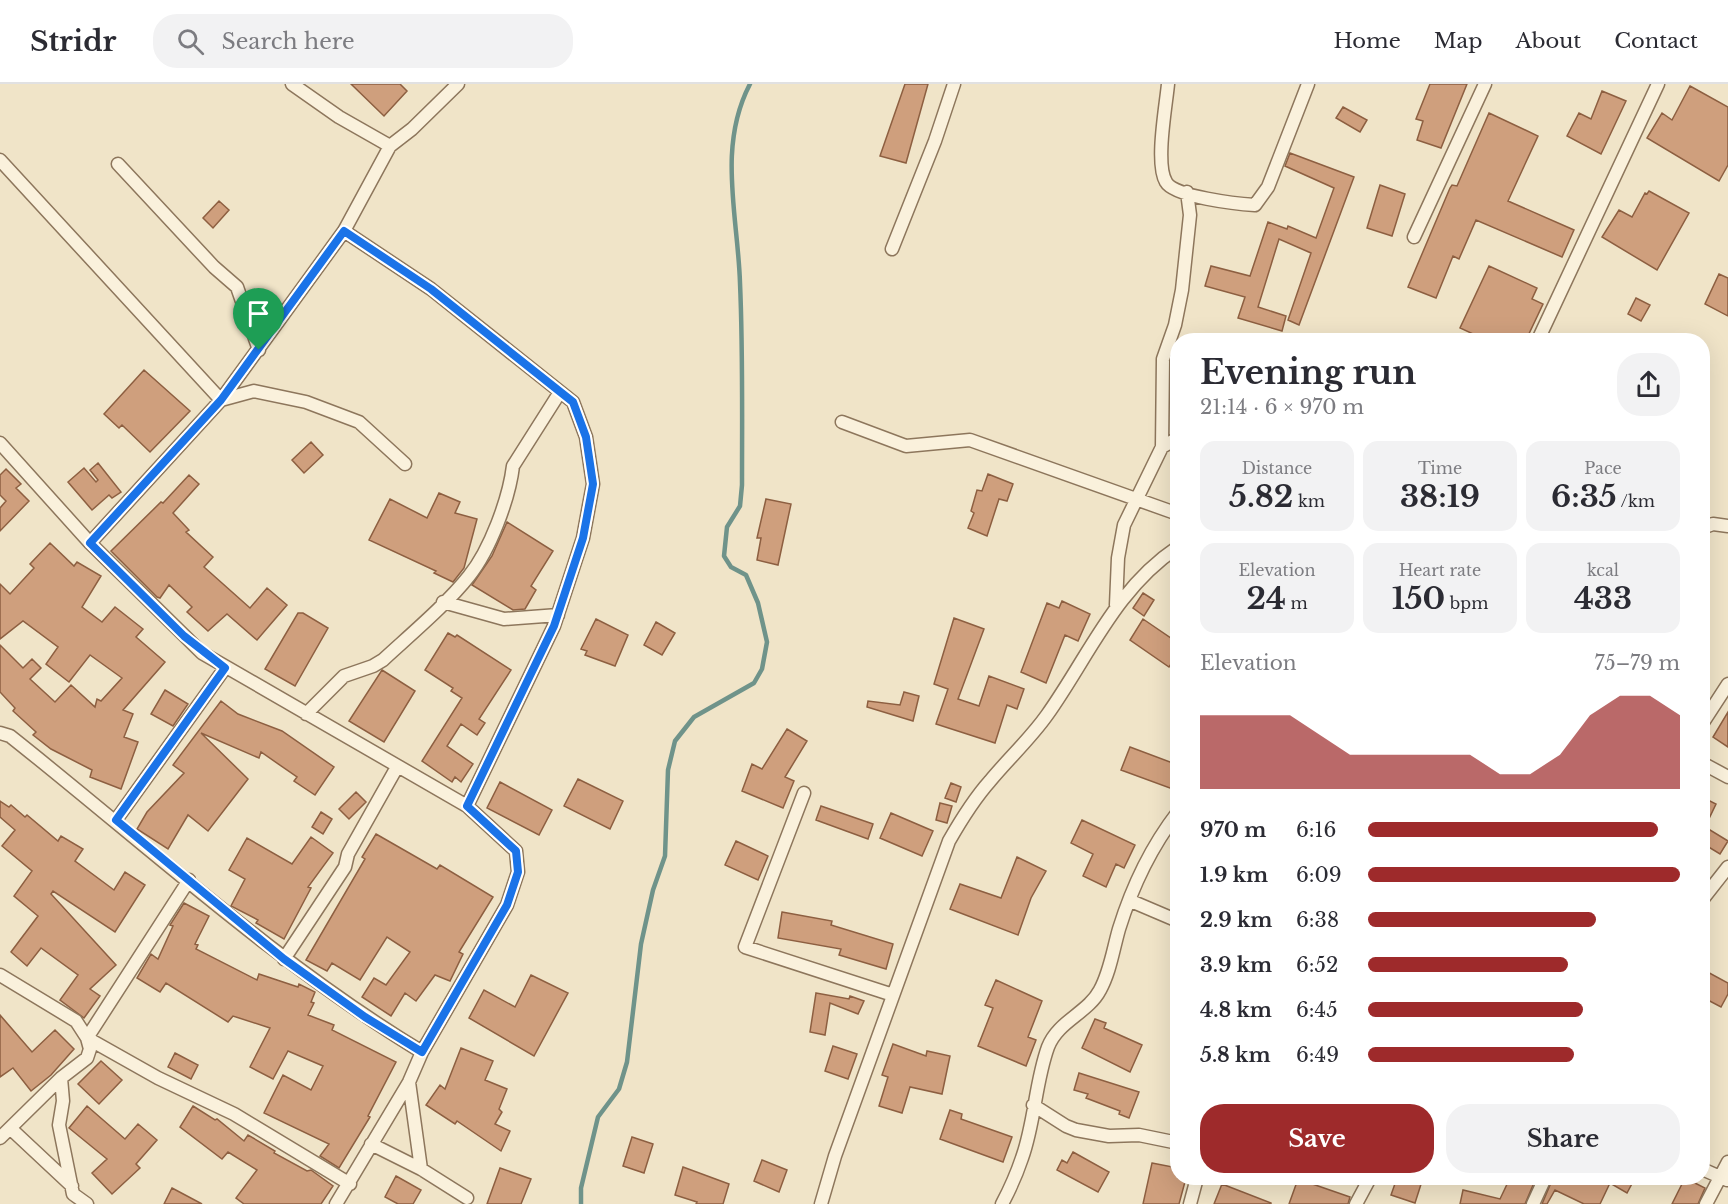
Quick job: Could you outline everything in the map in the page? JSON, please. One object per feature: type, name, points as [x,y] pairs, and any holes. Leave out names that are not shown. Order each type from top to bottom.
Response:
[{"type":"street","points":[[292,84],[339,117],[390,146]]},
{"type":"street","points":[[90,543],[221,400],[259,350],[344,231],[390,146],[412,129],[458,84]]},
{"type":"street","points":[[892,249],[935,141],[954,84]]},
{"type":"street","points":[[1168,84],[1162,172],[1171,188],[1220,201],[1255,205],[1263,197],[1308,84]]},
{"type":"street","points":[[1414,237],[1485,84]]},
{"type":"street","points":[[1542,333],[1658,84]]},
{"type":"street","points":[[0,160],[221,400]]},
{"type":"street","points":[[118,164],[214,267],[237,287],[259,350]]},
{"type":"street","points":[[1172,333],[1182,290],[1190,215],[1187,192]]},
{"type":"street","points":[[344,231],[431,289],[573,402],[586,437],[593,484],[583,538],[558,615],[467,806]]},
{"type":"street","points":[[1116,605],[1118,558],[1124,525],[1162,447],[1163,359],[1170,339]]},
{"type":"street","points":[[221,400],[254,391],[306,402],[359,422],[405,464]]},
{"type":"street","points":[[306,714],[344,676],[383,660],[470,576],[486,547],[511,480],[513,466],[560,392]]},
{"type":"street","points":[[842,422],[906,446],[970,440],[1170,511]]},
{"type":"street","points":[[1162,447],[1170,442]]},
{"type":"street","points":[[0,443],[90,543],[184,636],[225,668],[467,806],[516,851],[518,872],[507,905],[422,1052],[409,1082],[336,1204]]},
{"type":"street","points":[[1710,525],[1728,526]]},
{"type":"street","points":[[821,1204],[835,1156],[949,841],[966,811],[1047,715],[1116,605],[1140,576],[1170,554]]},
{"type":"street","points":[[443,602],[504,619],[558,615]]},
{"type":"street","points":[[116,820],[225,668]]},
{"type":"street","points":[[1710,712],[1728,684]]},
{"type":"street","points":[[0,733],[10,736],[116,820],[284,959],[365,1017],[422,1052]]},
{"type":"street","points":[[284,959],[345,867],[348,854],[397,767]]},
{"type":"street","points":[[1710,767],[1728,777]]},
{"type":"street","points":[[804,793],[745,947],[893,995]]},
{"type":"street","points":[[1002,1204],[1023,1156],[1049,1044],[1066,1022],[1087,1007],[1100,992],[1131,901],[1157,839],[1170,822]]},
{"type":"street","points":[[1710,890],[1728,867]]},
{"type":"street","points":[[87,1038],[189,880]]},
{"type":"street","points":[[1131,901],[1170,918]]},
{"type":"street","points":[[0,975],[76,1021],[87,1038],[90,1049],[87,1058],[61,1078],[0,1138]]},
{"type":"street","points":[[87,1038],[158,1078],[234,1114],[350,1184]]},
{"type":"street","points":[[61,1078],[63,1101],[58,1125],[73,1194],[87,1204]]},
{"type":"street","points":[[409,1082],[421,1169]]},
{"type":"street","points":[[1033,1105],[1076,1130],[1109,1137],[1139,1135],[1170,1141]]},
{"type":"street","points":[[10,1128],[72,1186]]},
{"type":"street","points":[[371,1144],[421,1169],[467,1198]]},
{"type":"street","points":[[1706,1204],[1724,1179],[1728,1162]]},
{"type":"street","points":[[1710,1173],[1724,1179]]},
{"type":"street","points":[[1190,1204],[1195,1185]]},
{"type":"street","points":[[1356,1204],[1366,1185]]},
{"type":"street","points":[[1533,1204],[1542,1185]]},
{"type":"building","points":[[351,84],[400,84],[407,91],[384,116]]},
{"type":"building","points":[[905,84],[928,84],[906,163],[880,156]]},
{"type":"building","points":[[1430,84],[1467,84],[1441,148],[1417,140],[1423,121],[1416,119]]},
{"type":"building","points":[[1690,86],[1728,107],[1728,165],[1719,181],[1647,138],[1662,113],[1672,120]]},
{"type":"building","points":[[1602,91],[1626,101],[1601,154],[1567,136],[1579,113],[1591,119]]},
{"type":"building","points":[[1343,107],[1367,120],[1360,132],[1336,118]]},
{"type":"building","points":[[1489,113],[1538,136],[1508,201],[1574,230],[1562,257],[1476,220],[1459,259],[1453,256],[1436,298],[1408,287],[1450,188],[1452,185],[1457,186]]},
{"type":"building","points":[[1290,153],[1354,177],[1299,325],[1288,320],[1311,253],[1279,239],[1258,307],[1286,316],[1282,331],[1238,318],[1245,297],[1205,286],[1211,266],[1250,276],[1268,222],[1287,229],[1288,226],[1316,238],[1334,188],[1285,166]]},
{"type":"building","points":[[1380,185],[1405,194],[1392,236],[1367,228]]},
{"type":"building","points":[[1649,191],[1689,213],[1657,270],[1602,237],[1619,210],[1632,217],[1645,193]]},
{"type":"building","points":[[219,201],[229,210],[213,228],[203,218]]},
{"type":"building","points":[[1489,266],[1537,288],[1532,299],[1543,304],[1529,333],[1471,333],[1460,328]]},
{"type":"building","points":[[1719,274],[1728,278],[1728,316],[1705,304]]},
{"type":"building","points":[[1636,298],[1650,305],[1641,321],[1628,314]]},
{"type":"building","points":[[144,370],[190,411],[150,452],[122,425],[119,428],[104,414]]},
{"type":"building","points":[[311,442],[323,455],[304,473],[292,460]]},
{"type":"building","points":[[98,463],[121,492],[112,498],[109,495],[92,510],[68,482],[84,468],[96,482],[98,480],[90,470]]},
{"type":"building","points":[[6,469],[21,484],[16,488],[29,501],[0,531],[0,508],[6,501],[0,495],[0,475]]},
{"type":"building","points":[[988,474],[1013,484],[1007,501],[999,499],[987,536],[968,528],[974,513],[971,511],[977,490],[982,491]]},
{"type":"building","points":[[189,475],[199,484],[173,513],[189,530],[186,532],[213,557],[204,567],[250,608],[267,588],[287,605],[257,640],[227,614],[208,631],[187,612],[192,607],[169,585],[160,598],[157,597],[111,551],[161,502],[163,503]]},
{"type":"building","points":[[439,493],[460,502],[455,513],[477,519],[464,568],[453,582],[434,573],[436,571],[369,540],[390,499],[427,518]]},
{"type":"building","points":[[766,499],[791,504],[778,565],[757,560],[761,538],[757,538]]},
{"type":"building","points":[[507,522],[553,551],[531,586],[536,590],[525,609],[513,610],[472,585],[492,556]]},
{"type":"building","points":[[50,543],[74,566],[77,562],[101,576],[82,607],[102,622],[115,607],[143,629],[136,637],[165,662],[123,710],[133,714],[124,737],[138,742],[121,789],[90,777],[92,770],[51,749],[33,735],[36,732],[13,711],[15,708],[0,692],[0,645],[23,668],[32,659],[41,668],[30,679],[55,702],[71,685],[95,707],[97,699],[101,701],[122,678],[90,655],[69,682],[46,664],[58,647],[23,621],[0,639],[0,584],[10,594],[34,568],[30,564]]},
{"type":"building","points":[[1143,593],[1154,600],[1144,616],[1133,608]]},
{"type":"building","points":[[1062,601],[1090,614],[1078,641],[1065,635],[1046,683],[1021,672],[1047,603],[1059,608]]},
{"type":"building","points":[[298,613],[303,613],[328,628],[295,686],[265,669]]},
{"type":"building","points":[[954,618],[984,629],[958,699],[979,706],[989,676],[1024,689],[1017,709],[1007,705],[995,743],[936,724],[948,689],[934,684]]},
{"type":"building","points":[[596,619],[628,635],[615,666],[585,655],[587,651],[581,649]]},
{"type":"building","points":[[1143,619],[1170,638],[1170,666],[1169,667],[1130,640]]},
{"type":"building","points":[[656,622],[675,633],[662,655],[644,645]]},
{"type":"building","points":[[448,633],[455,637],[457,635],[511,670],[479,719],[485,723],[477,735],[461,724],[447,746],[473,764],[461,782],[455,777],[452,782],[422,761],[462,698],[451,691],[453,688],[425,670]]},
{"type":"building","points":[[382,670],[415,691],[384,742],[349,721]]},
{"type":"building","points":[[165,690],[188,704],[173,726],[151,714]]},
{"type":"building","points":[[904,692],[919,696],[913,721],[867,707],[868,701],[900,705]]},
{"type":"building","points":[[221,701],[238,714],[282,731],[334,767],[315,795],[294,781],[297,777],[261,752],[259,758],[201,733],[248,779],[208,831],[188,815],[168,849],[137,829],[147,812],[184,773],[173,765]]},
{"type":"building","points":[[1728,712],[1728,747],[1713,737]]},
{"type":"building","points":[[787,729],[807,741],[785,777],[794,781],[783,808],[742,791],[752,764],[762,769]]},
{"type":"building","points":[[1130,747],[1170,762],[1170,788],[1121,770]]},
{"type":"building","points":[[578,779],[623,801],[610,829],[564,806]]},
{"type":"building","points":[[500,782],[552,810],[539,835],[487,808]]},
{"type":"building","points":[[951,783],[961,787],[956,802],[945,798]]},
{"type":"building","points":[[356,792],[366,802],[349,819],[339,809]]},
{"type":"building","points":[[0,801],[9,807],[11,805],[25,817],[27,815],[58,841],[61,836],[83,849],[75,861],[114,890],[125,872],[145,885],[115,932],[53,891],[51,894],[116,965],[90,989],[100,996],[84,1018],[60,1000],[78,975],[41,948],[27,966],[11,952],[38,916],[14,896],[32,871],[2,846],[15,830],[0,817]]},
{"type":"building","points":[[1710,801],[1716,804],[1710,817]]},
{"type":"building","points":[[940,803],[952,806],[947,823],[936,820]]},
{"type":"building","points":[[821,806],[873,824],[868,839],[816,820]]},
{"type":"building","points":[[321,812],[332,819],[323,834],[312,827]]},
{"type":"building","points":[[891,813],[933,831],[922,856],[880,838]]},
{"type":"building","points":[[1082,820],[1135,845],[1124,868],[1116,864],[1106,887],[1083,876],[1093,854],[1071,843]]},
{"type":"building","points":[[1710,830],[1728,841],[1720,854],[1710,848]]},
{"type":"building","points":[[376,834],[437,869],[440,865],[493,897],[459,952],[463,954],[450,981],[435,975],[416,1001],[405,993],[391,1016],[362,997],[374,978],[386,985],[410,952],[387,937],[360,980],[332,963],[327,971],[306,960],[365,859],[362,857]]},
{"type":"building","points":[[311,837],[333,853],[308,887],[311,888],[284,939],[256,923],[258,920],[231,906],[245,879],[229,870],[247,838],[292,864]]},
{"type":"building","points":[[736,841],[768,856],[758,880],[725,865]]},
{"type":"building","points":[[1017,857],[1046,871],[1031,898],[1018,935],[950,909],[960,884],[1001,898]]},
{"type":"building","points":[[184,903],[209,916],[195,944],[198,945],[196,949],[257,980],[259,974],[298,987],[299,984],[315,992],[311,1002],[314,1003],[308,1015],[334,1025],[332,1030],[396,1062],[368,1116],[370,1117],[339,1168],[320,1156],[329,1144],[264,1113],[283,1075],[311,1090],[323,1066],[288,1051],[273,1079],[250,1067],[270,1028],[233,1016],[228,1022],[166,983],[160,992],[137,978],[151,954],[158,959],[173,926],[170,925]]},
{"type":"building","points":[[782,912],[832,921],[831,925],[893,944],[886,969],[839,955],[841,949],[778,938]]},
{"type":"building","points":[[1710,973],[1728,983],[1728,994],[1721,1007],[1710,1001]]},
{"type":"building","points":[[531,975],[568,993],[534,1056],[469,1018],[484,990],[515,1007]]},
{"type":"building","points":[[996,980],[1042,1001],[1028,1037],[1036,1040],[1026,1066],[978,1046],[993,1008],[985,1005]]},
{"type":"building","points":[[816,993],[849,999],[850,996],[864,1001],[858,1014],[830,1003],[825,1035],[810,1032]]},
{"type":"building","points":[[0,1015],[32,1052],[55,1030],[74,1049],[51,1075],[31,1091],[13,1068],[0,1077]]},
{"type":"building","points":[[1095,1019],[1106,1023],[1104,1028],[1142,1045],[1130,1072],[1082,1048]]},
{"type":"building","points":[[893,1044],[926,1056],[927,1051],[950,1056],[942,1094],[910,1087],[902,1113],[879,1106],[888,1077],[882,1075]]},
{"type":"building","points":[[833,1046],[857,1054],[848,1079],[825,1071]]},
{"type":"building","points":[[461,1048],[493,1061],[485,1080],[507,1089],[499,1109],[502,1112],[495,1124],[510,1131],[501,1151],[457,1121],[455,1124],[426,1105],[440,1085],[445,1089]]},
{"type":"building","points":[[175,1053],[198,1065],[191,1079],[168,1067]]},
{"type":"building","points":[[101,1061],[122,1080],[99,1104],[78,1084]]},
{"type":"building","points":[[1079,1073],[1139,1092],[1129,1118],[1119,1114],[1120,1111],[1086,1098],[1088,1094],[1074,1090]]},
{"type":"building","points":[[87,1106],[125,1139],[138,1124],[157,1140],[136,1164],[140,1168],[112,1194],[92,1173],[107,1159],[69,1128]]},
{"type":"building","points":[[193,1106],[215,1120],[217,1119],[244,1141],[248,1135],[275,1151],[274,1153],[307,1171],[311,1170],[333,1186],[321,1204],[244,1204],[236,1198],[257,1170],[228,1152],[222,1159],[180,1127]]},
{"type":"building","points":[[950,1110],[962,1114],[961,1119],[1012,1137],[1003,1162],[940,1139]]},
{"type":"building","points":[[632,1137],[653,1144],[644,1173],[623,1166]]},
{"type":"building","points":[[1073,1152],[1109,1172],[1098,1192],[1057,1170],[1062,1160],[1067,1163]]},
{"type":"building","points":[[762,1160],[787,1170],[779,1192],[754,1181]]},
{"type":"building","points":[[1152,1163],[1170,1166],[1170,1185],[1184,1185],[1179,1204],[1143,1204]]},
{"type":"building","points":[[683,1167],[729,1184],[723,1204],[696,1204],[697,1202],[675,1195]]},
{"type":"building","points":[[500,1168],[531,1179],[521,1204],[487,1204]]},
{"type":"building","points":[[396,1176],[421,1190],[413,1204],[398,1204],[385,1197]]},
{"type":"building","points":[[1222,1185],[1271,1203],[1271,1204],[1214,1204]]},
{"type":"building","points":[[1296,1185],[1315,1185],[1350,1197],[1348,1204],[1289,1204]]},
{"type":"building","points":[[1395,1185],[1421,1185],[1415,1203],[1391,1195]]},
{"type":"building","points":[[1507,1185],[1533,1185],[1525,1204],[1460,1204],[1463,1190],[1500,1199]]},
{"type":"building","points":[[1550,1185],[1609,1185],[1600,1204],[1584,1204],[1555,1190],[1547,1204],[1542,1204]]},
{"type":"building","points":[[1613,1185],[1631,1185],[1627,1193]]},
{"type":"building","points":[[1682,1185],[1699,1185],[1705,1188],[1698,1204],[1672,1204]]},
{"type":"building","points":[[172,1188],[202,1204],[164,1204]]},
{"type":"waterway","points":[[581,1204],[581,1188],[598,1117],[619,1089],[627,1062],[641,944],[653,890],[665,856],[668,770],[675,741],[694,717],[754,683],[762,669],[767,642],[758,603],[746,575],[731,567],[724,556],[727,527],[740,506],[742,485],[741,308],[732,157],[734,132],[740,108],[750,84]]},
{"type":"route","points":[[344,231],[431,289],[573,402],[586,437],[593,484],[583,538],[554,626],[467,806],[492,826],[516,851],[518,872],[507,905],[422,1052],[365,1017],[284,959],[116,820],[225,668],[184,636],[90,543],[221,400],[259,350],[344,231]]}]
